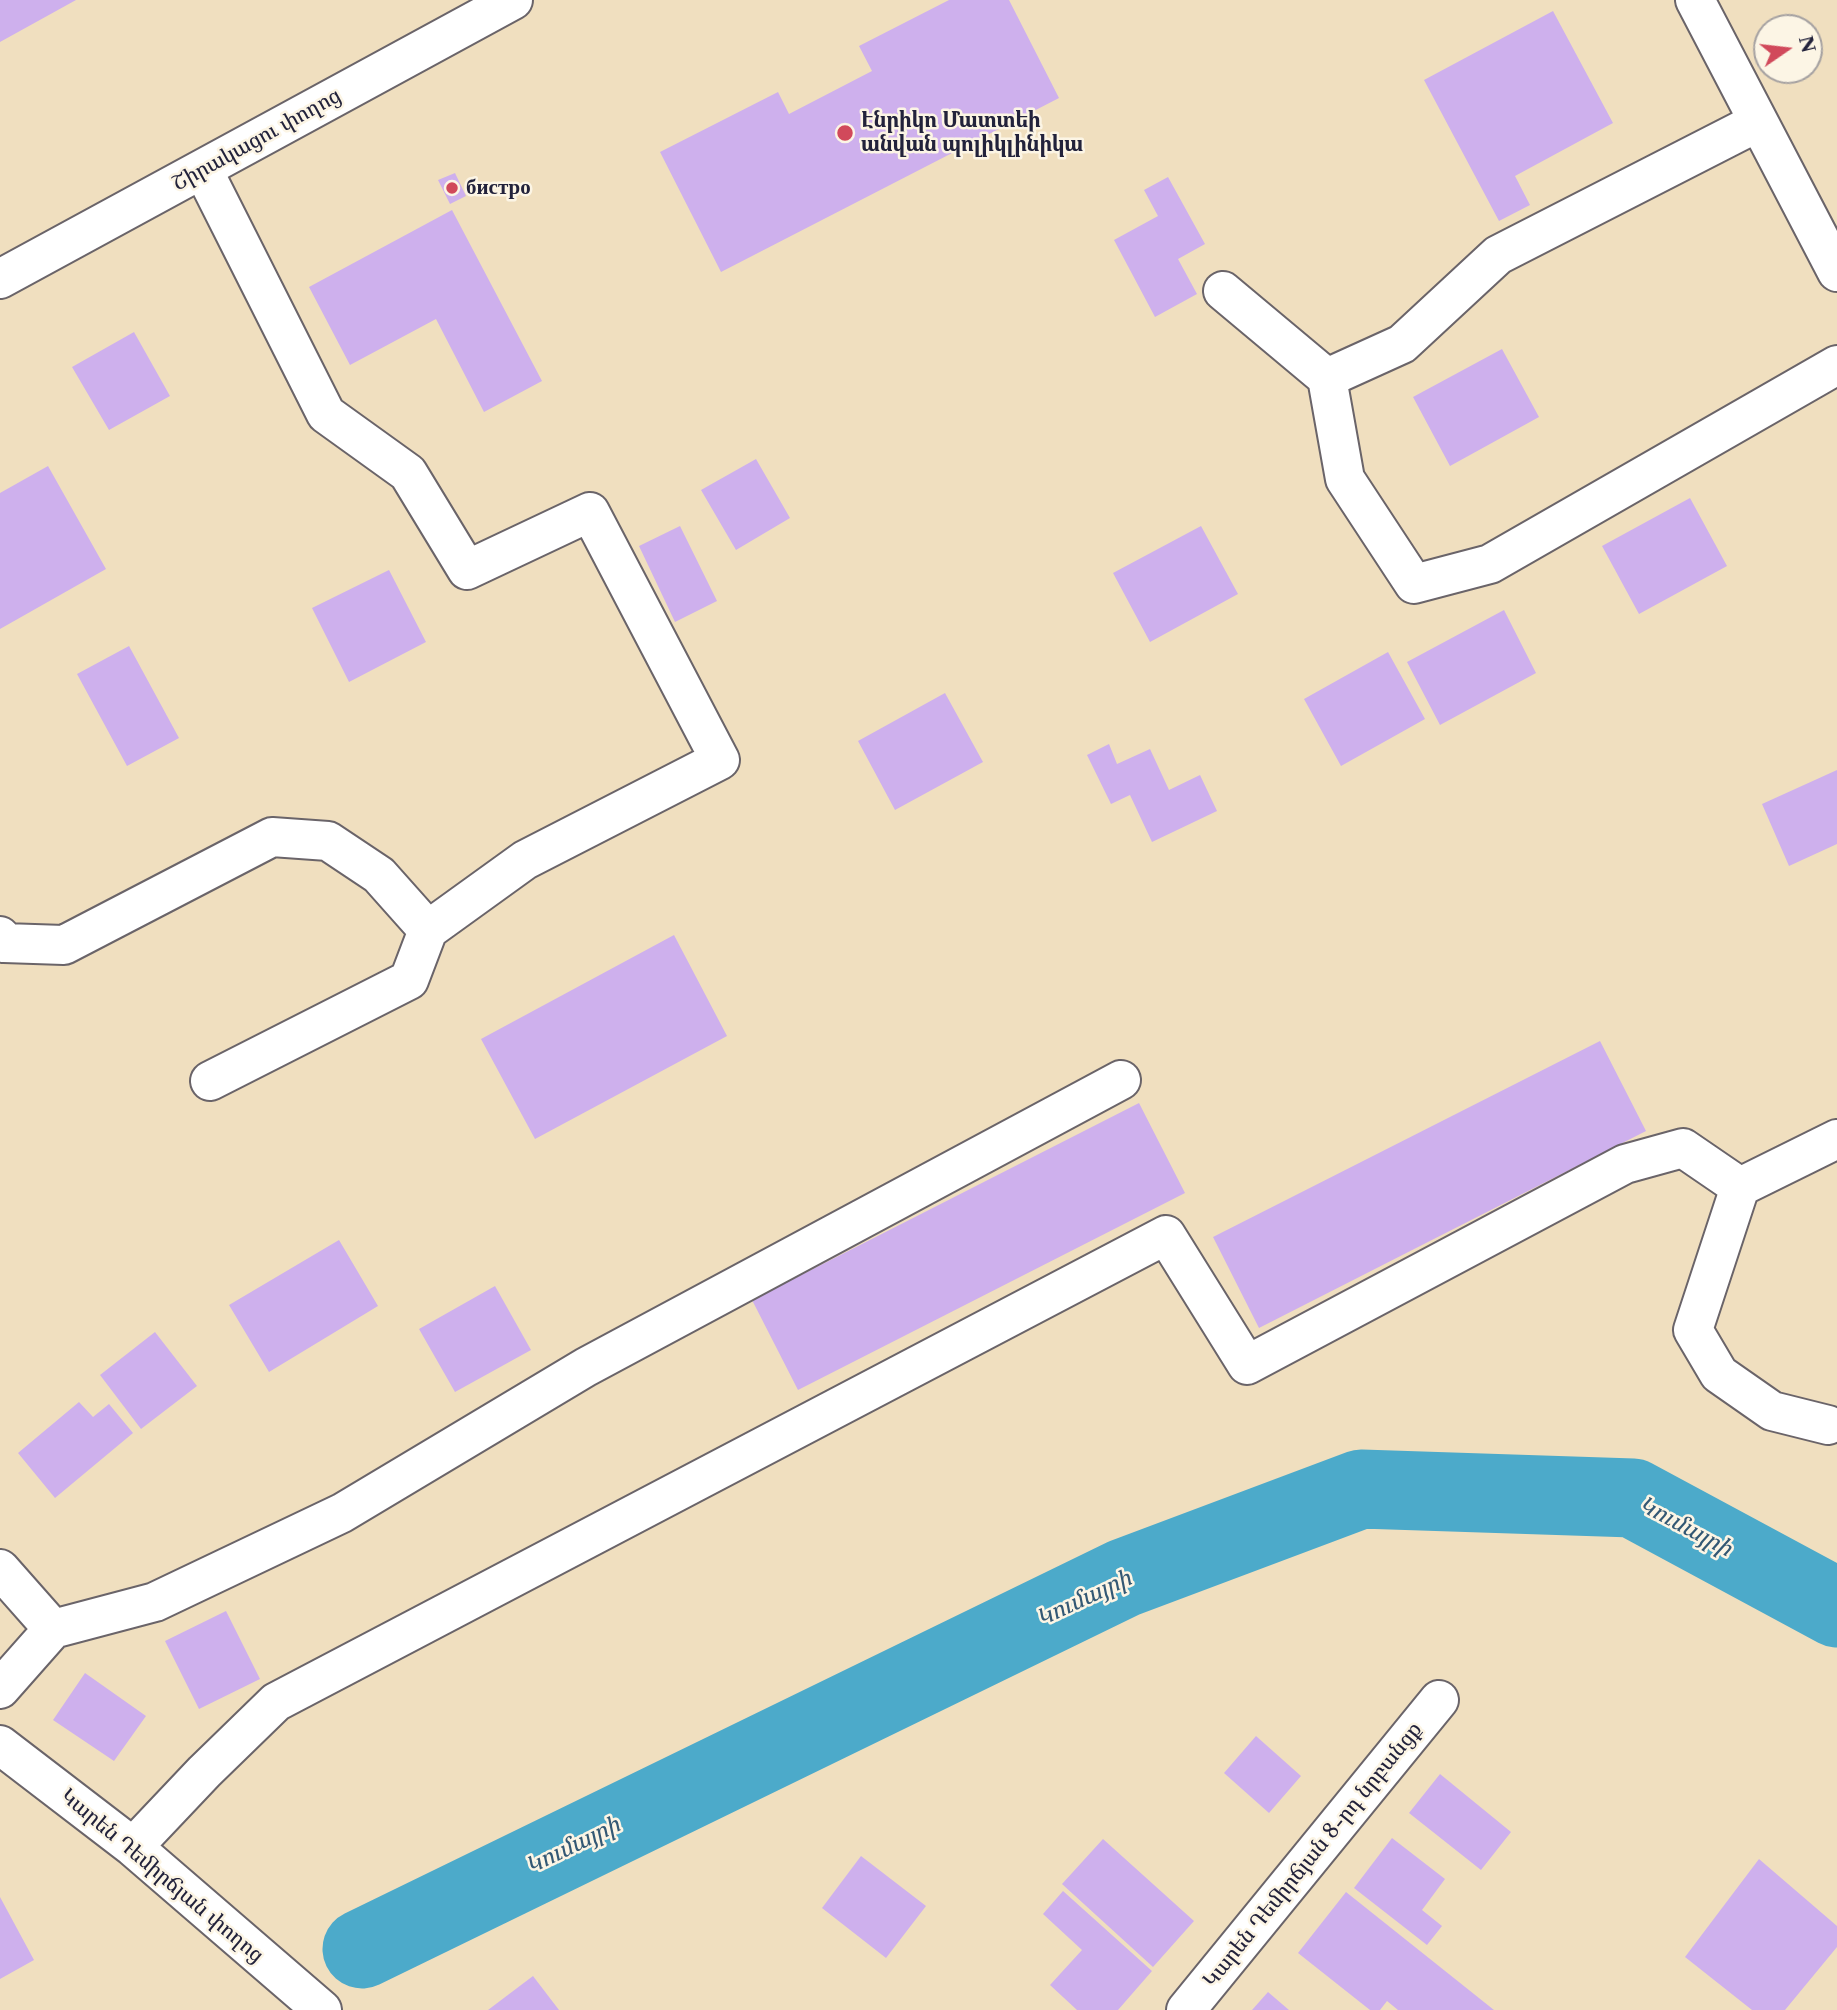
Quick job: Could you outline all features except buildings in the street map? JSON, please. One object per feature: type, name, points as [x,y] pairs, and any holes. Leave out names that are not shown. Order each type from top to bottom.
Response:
[{"type":"street","name":"Շիրակացու փողոց","points":[[0,279],[513,0]]},
{"type":"street","points":[[1695,0],[1837,272]]},
{"type":"street","points":[[1326,378],[1402,344],[1498,255],[1758,122]]},
{"type":"street","points":[[203,170],[326,414],[408,472],[467,570],[590,512],[720,760],[525,860],[428,930],[409,980],[209,1081]]},
{"type":"street","points":[[1223,291],[1326,378],[1345,479],[1414,584],[1490,564],[1837,365]]},
{"type":"street","points":[[0,936],[4,943],[64,945],[272,837],[328,841],[379,875],[428,930]]},
{"type":"street","points":[[0,1689],[54,1629],[155,1602],[342,1513],[586,1367],[1121,1080]]},
{"type":"street","points":[[1828,1425],[1772,1411],[1719,1374],[1693,1331],[1740,1187],[1837,1139]]},
{"type":"street","points":[[133,1847],[204,1772],[276,1702],[1166,1235],[1247,1365],[1625,1164],[1683,1148],[1740,1187]]},
{"type":"street","points":[[0,1569],[54,1629]]},
{"type":"street","name":"Կարեն Դեմիրճյան 8-րդ նրբանցք","points":[[1186,2010],[1440,1700]]},
{"type":"street","name":"Կարեն Դեմիրճյան փողոց","points":[[0,1745],[133,1847],[322,2010]]},
{"type":"waterway","name":"Կումայրի","points":[[362,1949],[1124,1578],[1361,1489],[1633,1498],[1837,1608]]},
{"type":"place","name":"Էնրիկո Մատտեի անվան պոլիկլինիկա","points":[[845,133]]},
{"type":"place","name":"бистро","points":[[452,188]]}]
